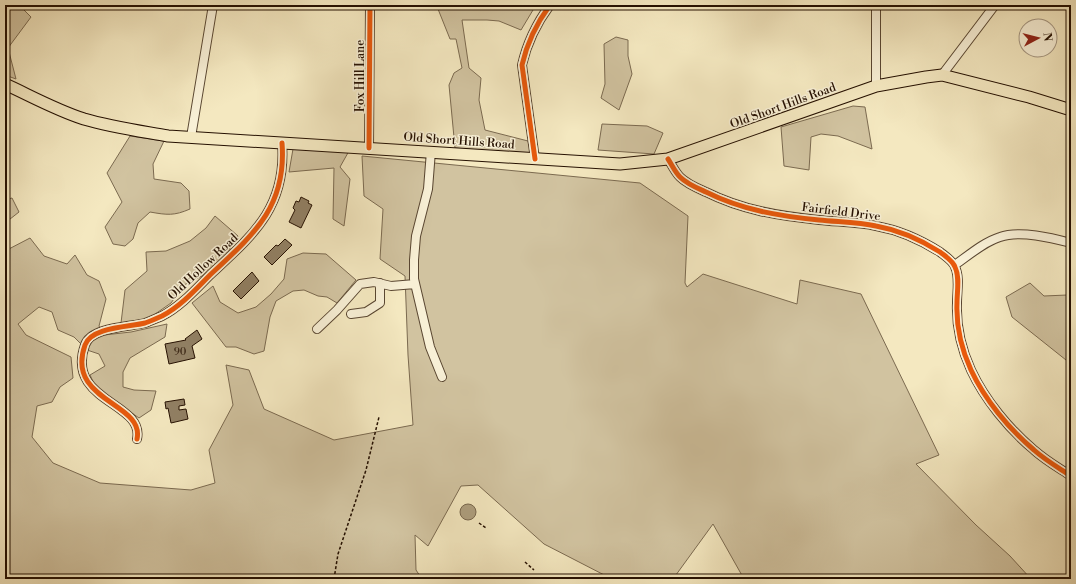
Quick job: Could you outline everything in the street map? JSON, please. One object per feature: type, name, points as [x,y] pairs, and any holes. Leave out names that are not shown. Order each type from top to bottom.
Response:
[{"type":"main road","name":"Old Short Hills Road","points":[[5,84],[55,108],[83,119],[168,136],[620,164],[668,159],[876,86],[942,75],[1029,97],[1071,110]]},
{"type":"street","points":[[191,137],[213,5]]},
{"type":"street","name":"Fox Hill Lane","points":[[369,148],[370,5]]},
{"type":"street","points":[[535,159],[522,66],[525,52],[535,28],[550,5]]},
{"type":"street","points":[[876,5],[876,86]]},
{"type":"street","points":[[942,75],[995,5]]},
{"type":"street","name":"Old Hollow Road","points":[[137,439],[138,434],[136,425],[132,420],[88,384],[84,377],[83,354],[85,344],[89,338],[96,334],[146,322],[162,316],[182,304],[250,237],[268,213],[277,190],[282,165],[282,142]]},
{"type":"street","points":[[431,152],[428,189],[416,236],[414,260],[415,284],[430,347],[442,377]]},
{"type":"street","name":"Fairfield Drive","points":[[668,159],[686,182],[724,201],[738,206],[765,212],[819,220],[863,224],[890,229],[905,234],[934,249],[955,265]]},
{"type":"street","points":[[1071,243],[1027,235],[1000,237],[976,250],[955,265],[958,280],[956,303],[960,342],[972,371],[985,394],[1017,434],[1035,451],[1071,476]]},
{"type":"street","points":[[317,329],[337,310],[360,284],[374,282],[391,286],[415,284]]},
{"type":"street","points":[[351,314],[366,312],[380,303],[380,283]]},
{"type":"path","points":[[334,579],[338,554],[366,470],[379,417]]},
{"type":"path","points":[[480,522],[486,528]]},
{"type":"path","points":[[525,562],[534,570]]},
{"type":"shaded area","points":[[5,5],[19,5],[31,17],[8,48],[16,79],[5,75]]},
{"type":"shaded area","points":[[438,5],[536,5],[521,30],[499,21],[462,20],[469,68],[481,78],[479,100],[485,130],[528,141],[531,155],[455,148],[449,85],[454,73],[462,68],[456,39],[450,39],[438,9]]},
{"type":"shaded area","points":[[616,37],[628,40],[628,56],[632,74],[619,110],[601,98],[605,84],[604,44]]},
{"type":"shaded area","points":[[853,106],[865,107],[872,149],[838,136],[821,134],[811,137],[809,170],[784,166],[781,127]]},
{"type":"shaded area","points":[[602,124],[647,126],[663,133],[654,154],[598,150]]},
{"type":"shaded area","points":[[130,136],[164,141],[153,164],[154,179],[181,183],[189,191],[190,209],[179,213],[170,214],[150,212],[138,223],[133,239],[125,246],[113,244],[105,227],[122,202],[107,173]]},
{"type":"shaded area","points":[[293,149],[349,151],[340,167],[350,179],[344,226],[333,219],[334,168],[289,172]]},
{"type":"shaded area","points":[[362,156],[640,183],[688,216],[685,283],[687,287],[703,274],[797,304],[800,280],[861,294],[939,455],[916,464],[976,525],[1010,556],[1031,579],[744,579],[713,524],[673,579],[612,579],[544,544],[478,485],[461,486],[428,546],[415,535],[416,570],[422,579],[5,579],[5,251],[30,238],[44,256],[67,264],[75,255],[87,275],[99,281],[106,299],[99,326],[104,335],[131,332],[167,324],[165,337],[130,358],[123,372],[123,387],[134,390],[156,391],[151,410],[139,418],[96,388],[90,375],[105,366],[99,354],[87,350],[74,337],[58,330],[52,312],[39,307],[18,324],[26,335],[71,357],[73,378],[60,387],[52,402],[37,406],[32,437],[53,463],[100,483],[191,490],[215,483],[209,450],[233,405],[226,365],[249,370],[264,409],[334,440],[413,425],[408,355],[405,276],[380,259],[383,209],[364,196]]},
{"type":"shaded area","points":[[12,198],[19,212],[5,223],[5,200]]},
{"type":"shaded area","points":[[215,216],[238,236],[225,256],[202,276],[184,285],[171,303],[148,319],[121,323],[125,290],[147,271],[146,252],[166,251],[190,241],[206,228]]},
{"type":"shaded area","points":[[303,253],[326,254],[356,280],[337,303],[327,297],[318,296],[304,290],[293,291],[276,301],[270,317],[264,351],[254,354],[236,347],[226,347],[192,303],[213,286],[220,302],[238,313],[256,307],[271,294],[284,279],[287,259]]},
{"type":"shaded area","points":[[1030,283],[1044,296],[1071,296],[1071,364],[1012,317],[1006,297]]},
{"type":"shaded area","points":[[468,504],[474,506],[476,512],[474,518],[468,520],[462,518],[460,512],[462,506]]},
{"type":"building","points":[[301,197],[309,201],[308,203],[312,205],[301,228],[289,222],[295,210],[293,208],[296,201],[299,202]]},
{"type":"building","points":[[285,239],[292,245],[272,265],[264,257],[276,245],[278,246]]},
{"type":"building","points":[[252,272],[259,281],[241,299],[233,291]]},
{"type":"building","points":[[197,330],[202,339],[192,346],[195,358],[169,364],[165,344],[186,340],[185,339]]},
{"type":"building","points":[[184,399],[185,405],[179,406],[179,410],[186,409],[188,419],[171,423],[168,408],[166,409],[165,402]]},
{"type":"cycle path","points":[[369,148],[370,5]]},
{"type":"cycle path","points":[[535,159],[522,65],[533,34],[540,19],[550,5]]},
{"type":"cycle path","points":[[137,439],[136,427],[129,417],[119,408],[106,400],[86,379],[82,364],[85,345],[89,339],[102,331],[145,323],[169,312],[188,297],[253,233],[273,202],[279,185],[282,165],[282,143]]},
{"type":"cycle path","points":[[668,159],[678,175],[692,186],[747,208],[790,216],[885,228],[901,233],[940,252],[953,263],[957,271],[957,320],[960,337],[967,362],[983,392],[998,413],[1025,442],[1043,457],[1071,476]]}]
